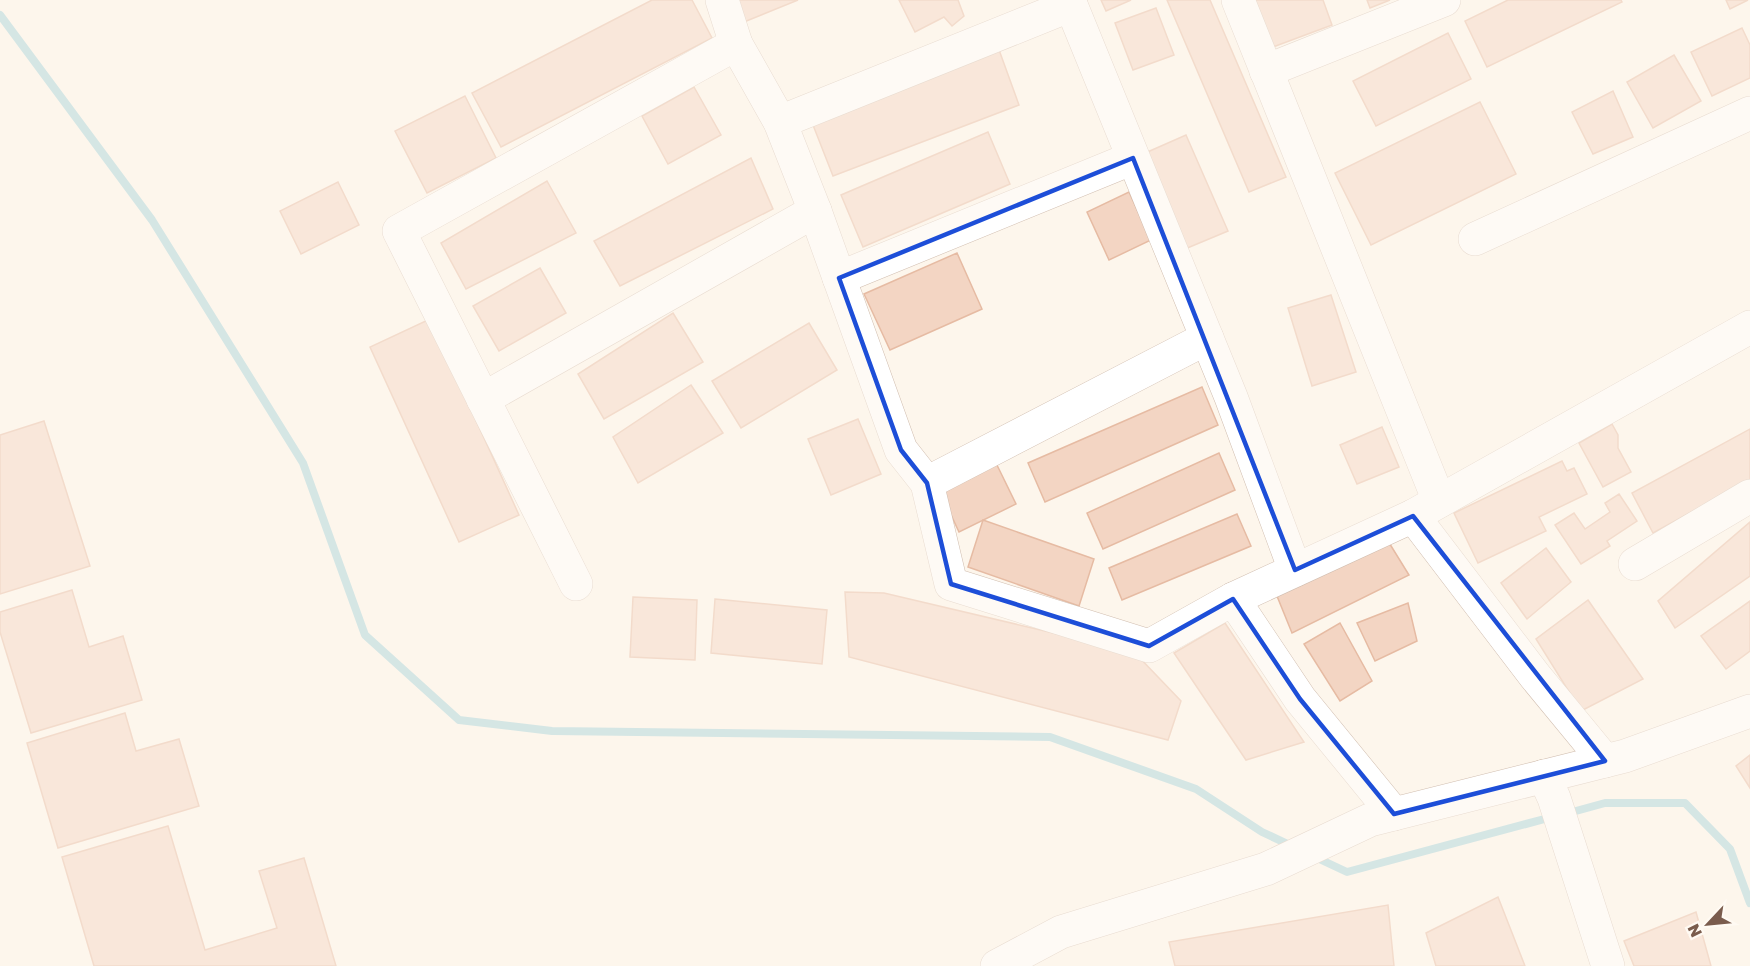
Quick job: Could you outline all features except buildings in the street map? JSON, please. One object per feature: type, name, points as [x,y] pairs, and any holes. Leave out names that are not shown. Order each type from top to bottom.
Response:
[{"type":"street","points":[[722,0],[736,44],[780,122],[815,211],[901,450],[927,483],[951,584],[1149,646],[1233,599],[1426,508],[1750,327]]},
{"type":"street","points":[[1238,0],[1426,508],[1536,676],[1605,761]]},
{"type":"street","points":[[1266,71],[1444,0]]},
{"type":"street","points":[[780,122],[1070,3],[1207,338],[1295,570]]},
{"type":"street","points":[[576,584],[399,231],[736,44]]},
{"type":"street","points":[[1475,239],[1750,112]]},
{"type":"street","points":[[839,278],[1133,158]]},
{"type":"street","points":[[483,399],[815,211]]},
{"type":"street","points":[[927,483],[1207,338]]},
{"type":"street","points":[[1635,564],[1750,496]]},
{"type":"street","points":[[1233,599],[1382,817]]},
{"type":"street","points":[[997,966],[1061,932],[1266,868],[1382,817],[1549,787],[1605,761],[1750,711]]},
{"type":"street","points":[[1549,787],[1608,966]]},
{"type":"highlighted area","points":[[1133,158],[1295,570],[1413,516],[1605,761],[1394,814],[1300,699],[1233,599],[1149,646],[951,584],[927,483],[901,450],[839,278]]},
{"type":"waterway","points":[[0,15],[152,220],[303,463],[365,635],[459,720],[552,731],[1050,737],[1196,789],[1262,832],[1292,846]]},
{"type":"waterway","points":[[1565,814],[1605,803],[1685,803],[1730,849],[1750,903]]},
{"type":"waterway","points":[[1315,857],[1347,872],[1552,817]]}]
